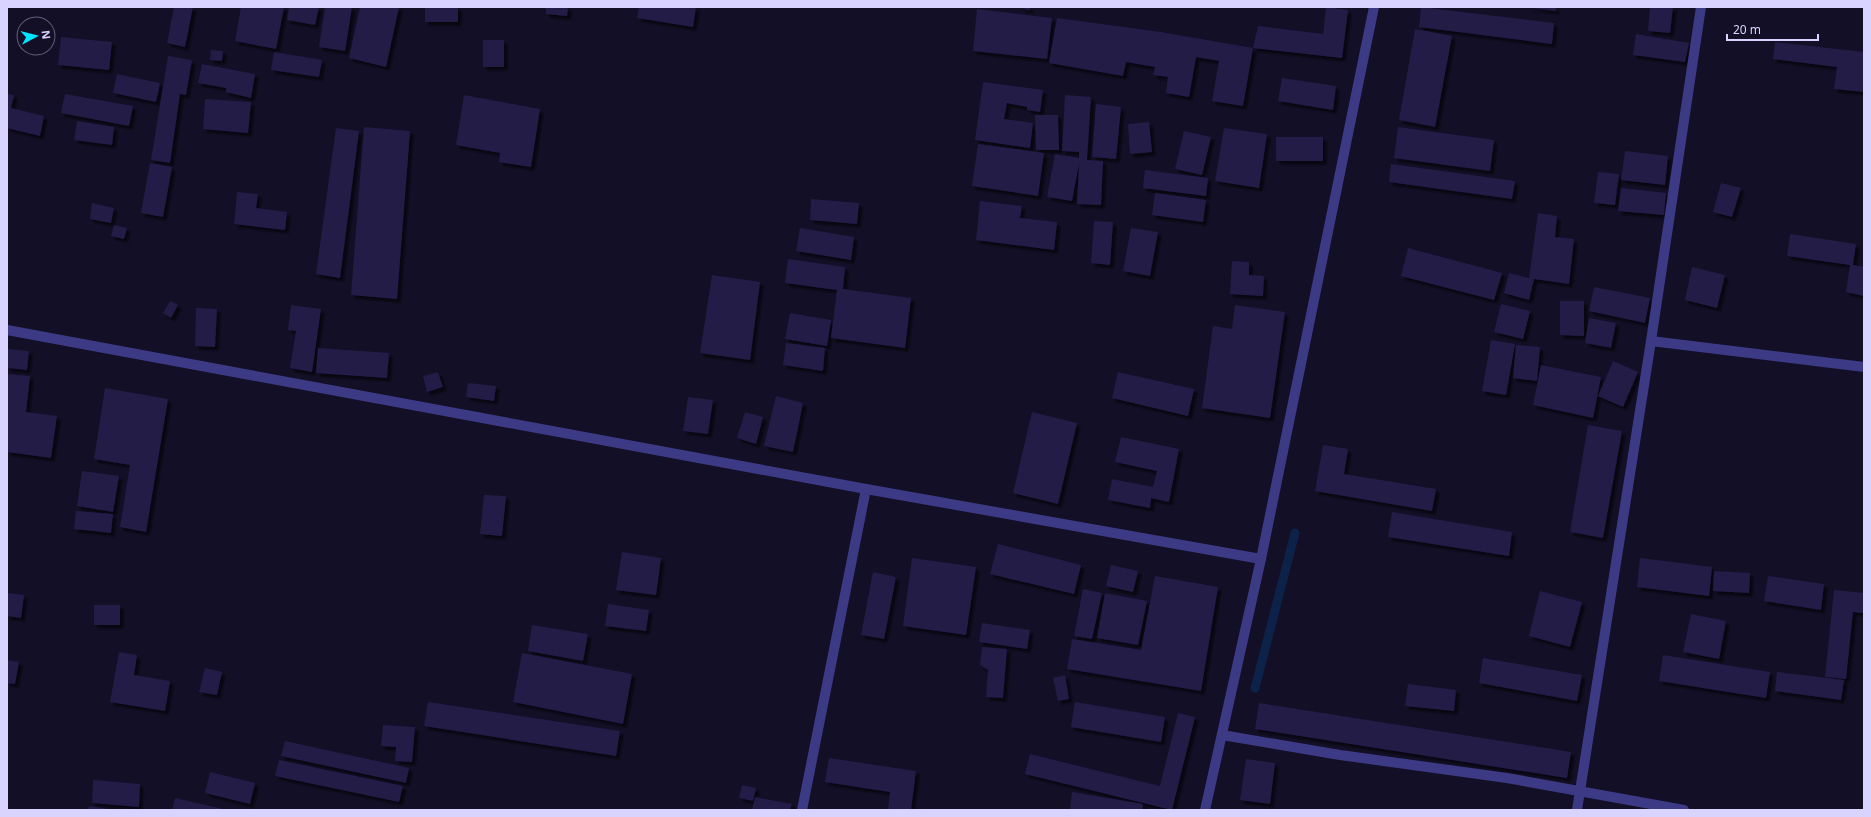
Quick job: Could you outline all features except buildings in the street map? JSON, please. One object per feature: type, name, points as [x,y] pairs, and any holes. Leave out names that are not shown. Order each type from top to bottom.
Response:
[{"type":"street","points":[[1205,810],[1261,559],[1374,7]]},
{"type":"street","points":[[1577,810],[1651,341],[1701,7]]},
{"type":"street","points":[[7,330],[866,489],[1261,559]]},
{"type":"street","points":[[1651,341],[1864,367]]},
{"type":"street","points":[[802,810],[866,489]]},
{"type":"street","points":[[1222,735],[1340,755],[1507,778],[1684,810]]},
{"type":"waterway","points":[[1255,688],[1295,533]]}]
